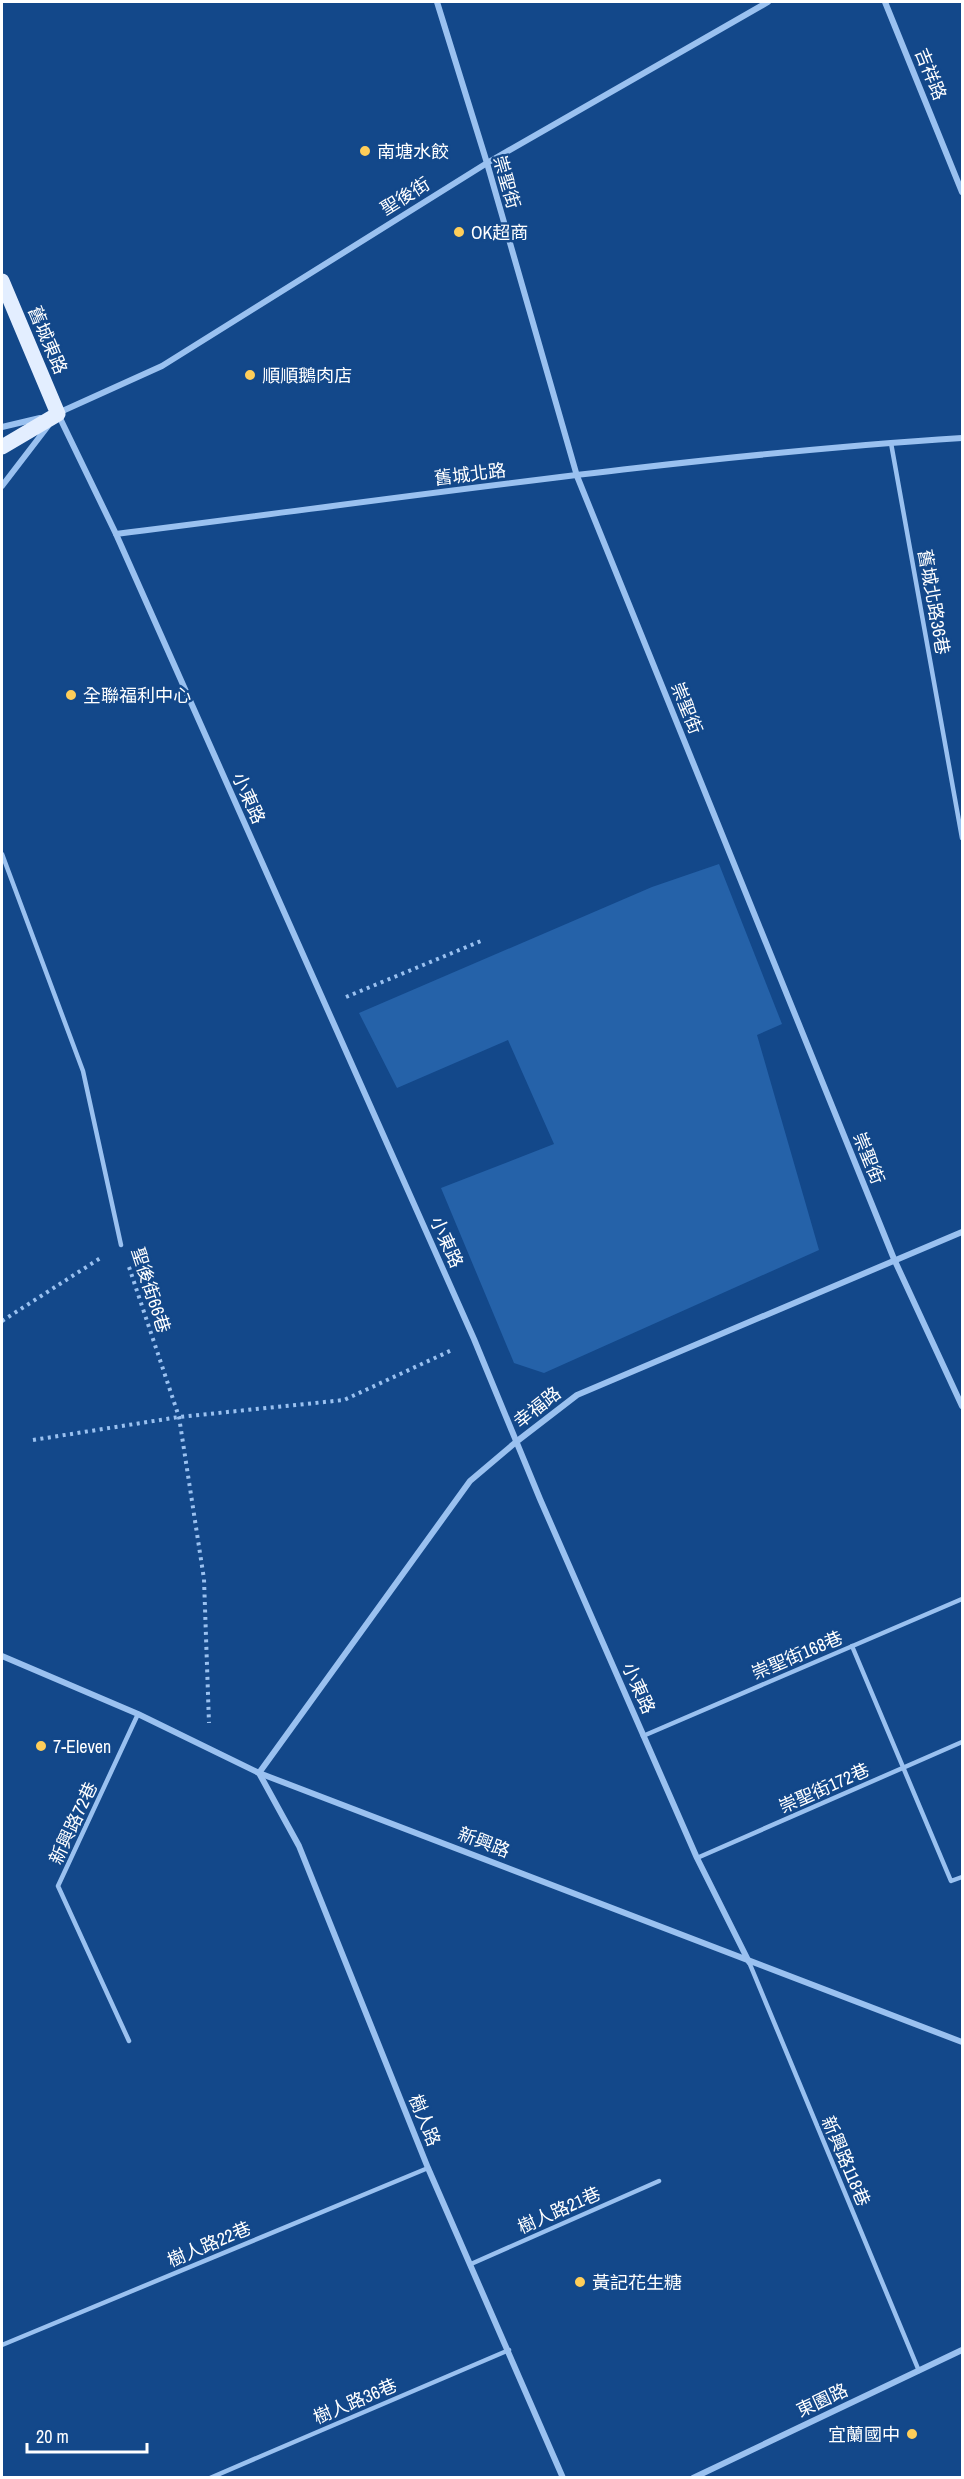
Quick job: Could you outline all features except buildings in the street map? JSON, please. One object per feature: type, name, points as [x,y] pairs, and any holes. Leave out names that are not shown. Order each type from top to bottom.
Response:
[{"type":"main road","name":"舊城東路","points":[[2,281],[58,414]]},
{"type":"main road","points":[[2,447],[58,414]]},
{"type":"street","name":"崇聖街","points":[[437,2],[487,163],[577,476],[894,1259],[963,1406]]},
{"type":"street","name":"聖後街","points":[[2,428],[58,414],[162,366],[487,163],[768,2]]},
{"type":"street","name":"吉祥路","points":[[885,2],[963,192]]},
{"type":"street","name":"聖後街","points":[[2,486],[58,414]]},
{"type":"street","points":[[58,414],[116,534]]},
{"type":"street","name":"舊城北路","points":[[116,534],[577,476],[891,443],[963,438]]},
{"type":"street","name":"小東路","points":[[116,534],[474,1339],[516,1442],[697,1858],[749,1962]]},
{"type":"street","name":"幸福路","points":[[259,1773],[471,1481],[516,1442],[578,1395],[894,1259],[963,1232]]},
{"type":"street","name":"新興路","points":[[2,1656],[138,1714],[259,1773],[963,2042]]},
{"type":"street","name":"樹人路","points":[[259,1773],[299,1846],[428,2168],[563,2478]]},
{"type":"street","name":"東園路","points":[[693,2478],[963,2350]]},
{"type":"lane","name":"舊城北路36巷","points":[[891,443],[963,838]]},
{"type":"lane","name":"聖後街66巷","points":[[2,854],[83,1071],[121,1245]]},
{"type":"lane","name":"崇聖街168巷","points":[[643,1736],[963,1599]]},
{"type":"lane","points":[[852,1646],[951,1881],[963,1877]]},
{"type":"lane","name":"新興路72巷","points":[[129,2041],[58,1886],[138,1714]]},
{"type":"lane","name":"崇聖街172巷","points":[[697,1858],[963,1742]]},
{"type":"lane","name":"新興路118巷","points":[[749,1962],[919,2371]]},
{"type":"lane","name":"樹人路22巷","points":[[2,2344],[428,2168]]},
{"type":"lane","name":"樹人路21巷","points":[[471,2264],[659,2181]]},
{"type":"lane","name":"樹人路36巷","points":[[210,2478],[509,2350]]},
{"type":"path","points":[[326,1005],[481,941]]},
{"type":"path","points":[[2,1322],[121,1245]]},
{"type":"path","name":"聖後街66巷","points":[[121,1245],[179,1417],[204,1579],[209,1747]]},
{"type":"path","points":[[33,1440],[179,1417],[344,1400],[474,1339]]},
{"type":"shaded area","points":[[719,864],[782,1024],[757,1035],[819,1250],[544,1373],[514,1363],[441,1188],[554,1144],[508,1040],[397,1088],[359,1013],[652,887]]},
{"type":"place","name":"南塘水餃","points":[[365,151]]},
{"type":"place","name":"OK超商","points":[[459,232]]},
{"type":"place","name":"順順鵝肉店","points":[[250,375]]},
{"type":"place","name":"全聯福利中心","points":[[71,695]]},
{"type":"place","name":"7-Eleven","points":[[41,1746]]},
{"type":"place","name":"黃記花生糖","points":[[580,2282]]},
{"type":"place","name":"宜蘭國中","points":[[912,2434]]}]
